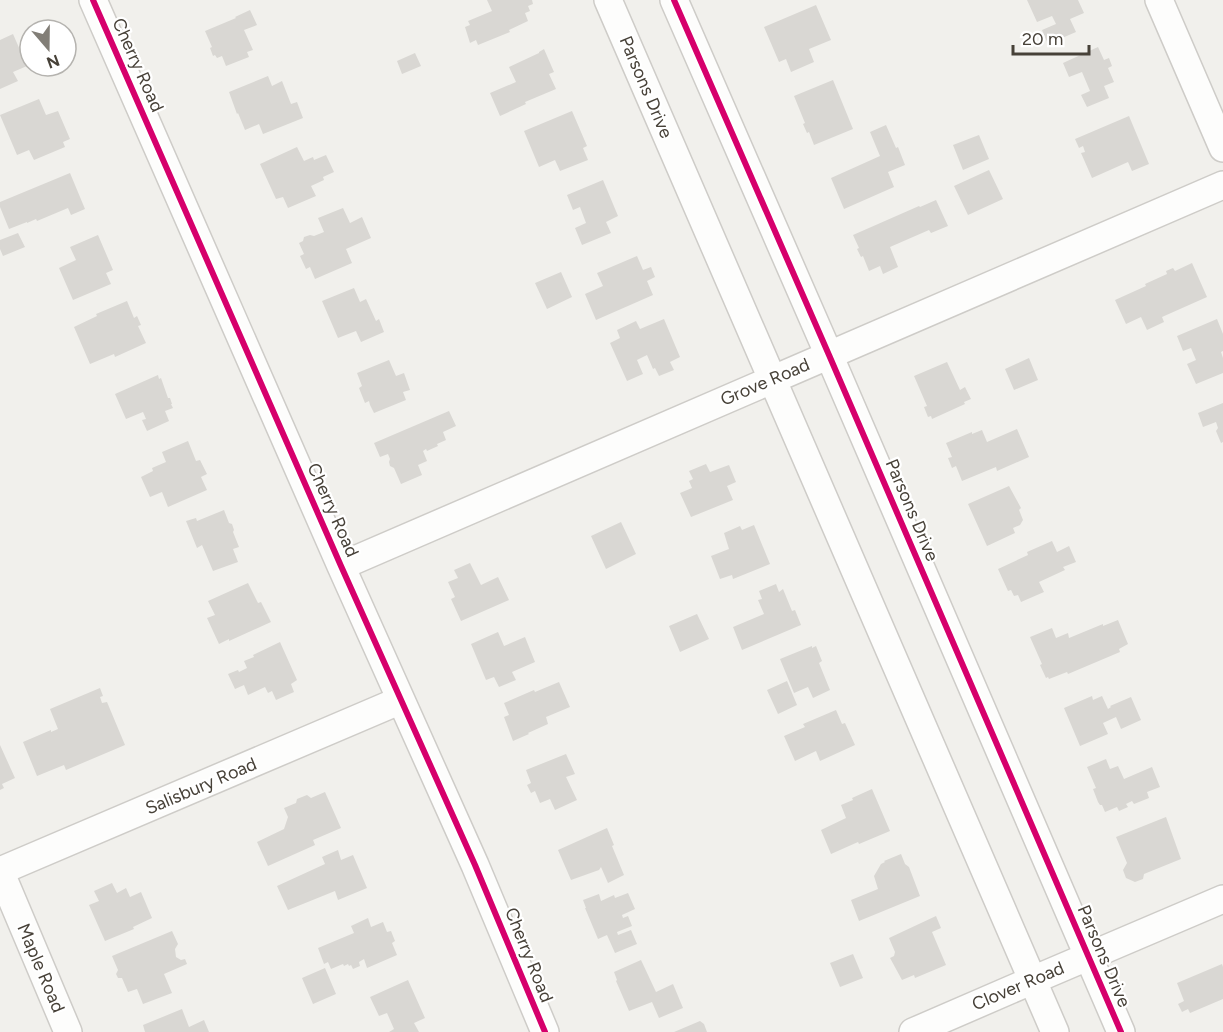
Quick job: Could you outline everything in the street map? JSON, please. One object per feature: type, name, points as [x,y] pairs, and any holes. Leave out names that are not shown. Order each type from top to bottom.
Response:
[{"type":"street","name":"Cherry Road","points":[[93,0],[475,865],[544,1032]]},
{"type":"street","name":"Parsons Drive","points":[[608,0],[1055,1032]]},
{"type":"street","name":"Parsons Drive","points":[[674,0],[1121,1032]]},
{"type":"street","points":[[1159,0],[1223,148]]},
{"type":"street","name":"Grove Road","points":[[341,566],[1223,185]]},
{"type":"street","name":"Salisbury Road","points":[[0,871],[401,700]]},
{"type":"street","name":"Maple Road","points":[[0,871],[68,1032]]},
{"type":"street","name":"Clover Road","points":[[914,1032],[1223,899]]},
{"type":"building","points":[[487,0],[532,0],[533,4],[528,6],[530,11],[525,13],[528,21],[509,30],[510,32],[478,45],[476,40],[470,43],[465,27],[470,25],[468,21],[492,11]]},
{"type":"building","points":[[1027,0],[1078,0],[1084,13],[1070,19],[1076,32],[1048,44],[1042,30],[1056,24],[1052,16],[1037,22]]},
{"type":"building","points":[[816,5],[831,40],[809,49],[814,62],[791,72],[786,59],[779,62],[764,27]]},
{"type":"building","points":[[250,10],[257,25],[244,30],[253,50],[247,52],[249,57],[226,66],[222,56],[217,58],[213,56],[205,31]]},
{"type":"building","points":[[13,34],[18,45],[18,70],[13,72],[18,81],[0,89],[0,40]]},
{"type":"building","points":[[1098,47],[1104,60],[1109,58],[1112,66],[1108,68],[1114,82],[1104,86],[1109,98],[1087,107],[1081,95],[1090,91],[1082,72],[1069,77],[1063,63]]},
{"type":"building","points":[[544,49],[554,72],[549,74],[556,89],[500,116],[490,93],[516,82],[509,67]]},
{"type":"building","points":[[415,53],[421,66],[402,74],[397,61]]},
{"type":"building","points":[[268,76],[272,86],[282,81],[291,104],[297,102],[303,118],[263,134],[259,124],[245,130],[229,92]]},
{"type":"building","points":[[833,80],[853,129],[814,145],[803,124],[805,123],[794,96]]},
{"type":"building","points":[[39,99],[46,115],[58,111],[70,139],[63,142],[65,147],[34,160],[29,150],[17,155],[0,115]]},
{"type":"building","points":[[572,111],[587,146],[583,148],[588,160],[560,171],[555,160],[539,167],[524,131]]},
{"type":"building","points":[[1129,116],[1149,164],[1132,171],[1128,162],[1092,178],[1081,153],[1085,152],[1083,146],[1079,148],[1075,139]]},
{"type":"building","points":[[886,125],[905,165],[888,172],[894,187],[844,209],[831,178],[880,156],[870,132]]},
{"type":"building","points":[[979,135],[989,159],[963,170],[953,145]]},
{"type":"building","points":[[297,147],[304,161],[326,155],[334,172],[311,186],[316,196],[288,208],[283,197],[276,199],[260,164]]},
{"type":"building","points":[[989,170],[1003,199],[968,215],[954,186]]},
{"type":"building","points":[[70,173],[85,209],[71,215],[68,208],[37,221],[36,219],[9,229],[0,202]]},
{"type":"building","points":[[603,180],[618,216],[606,222],[611,233],[582,245],[575,228],[586,223],[580,207],[573,210],[567,195]]},
{"type":"building","points":[[936,200],[948,226],[931,233],[929,230],[890,247],[898,267],[883,274],[880,266],[869,271],[863,256],[861,257],[857,249],[859,248],[853,235]]},
{"type":"building","points":[[343,208],[350,223],[362,217],[371,238],[346,249],[352,263],[315,279],[310,267],[306,269],[300,256],[304,254],[299,243],[304,237],[324,232],[318,218]]},
{"type":"building","points":[[18,233],[25,247],[3,256],[0,240]]},
{"type":"building","points":[[98,235],[113,270],[106,273],[111,284],[73,300],[59,268],[76,260],[70,247]]},
{"type":"building","points":[[637,256],[643,270],[651,267],[655,277],[647,281],[653,295],[596,320],[585,294],[603,286],[597,273]]},
{"type":"building","points":[[1192,263],[1207,297],[1162,317],[1164,322],[1147,330],[1141,317],[1126,324],[1115,300],[1146,286],[1145,284],[1167,274],[1166,271],[1173,268],[1175,271]]},
{"type":"building","points":[[561,272],[572,297],[547,309],[535,283]]},
{"type":"building","points":[[354,288],[360,302],[366,299],[376,321],[379,319],[384,332],[361,342],[356,331],[338,338],[322,301]]},
{"type":"building","points":[[127,301],[134,318],[137,316],[141,325],[138,326],[146,343],[115,357],[114,354],[90,364],[74,327],[97,316],[96,314]]},
{"type":"building","points":[[664,319],[680,357],[670,362],[674,370],[659,376],[647,355],[637,360],[643,374],[627,381],[610,343],[620,338],[617,330],[636,321],[640,329]]},
{"type":"building","points":[[1217,319],[1223,334],[1223,351],[1221,352],[1223,373],[1196,384],[1187,364],[1196,360],[1191,348],[1183,351],[1177,336]]},
{"type":"building","points":[[1029,358],[1038,380],[1014,390],[1005,369]]},
{"type":"building","points":[[389,360],[396,376],[404,373],[410,390],[403,392],[406,400],[374,413],[369,401],[365,403],[359,388],[362,386],[357,373]]},
{"type":"building","points":[[947,362],[960,390],[965,387],[971,399],[932,419],[931,416],[928,417],[924,407],[927,406],[914,376]]},
{"type":"building","points":[[158,375],[173,408],[165,411],[169,421],[147,431],[142,420],[146,419],[143,412],[126,419],[115,394]]},
{"type":"building","points":[[1223,403],[1223,442],[1221,443],[1216,431],[1218,428],[1216,422],[1203,427],[1198,413]]},
{"type":"building","points":[[449,411],[456,426],[443,432],[446,440],[437,444],[438,446],[423,451],[427,461],[418,465],[422,475],[401,484],[394,468],[390,466],[388,454],[380,457],[374,443]]},
{"type":"building","points":[[1017,429],[1029,457],[997,471],[996,467],[962,481],[956,466],[952,468],[948,458],[952,457],[946,443],[982,430],[987,442]]},
{"type":"building","points":[[188,441],[196,461],[200,460],[207,474],[201,477],[207,490],[168,507],[162,492],[150,497],[141,477],[153,471],[152,468],[166,462],[162,452]]},
{"type":"building","points":[[706,464],[710,472],[729,465],[736,482],[727,486],[733,500],[691,517],[680,493],[692,488],[689,481],[693,479],[689,471]]},
{"type":"building","points":[[1009,486],[1021,508],[1019,510],[1023,520],[1020,525],[1013,528],[1015,533],[987,546],[968,504]]},
{"type":"building","points":[[224,510],[229,523],[232,524],[239,547],[233,549],[238,562],[213,571],[202,545],[197,548],[186,521],[196,518],[197,521]]},
{"type":"building","points":[[621,522],[636,554],[606,569],[591,536]]},
{"type":"building","points":[[754,525],[770,564],[733,579],[732,575],[720,579],[711,556],[729,549],[724,533],[740,526],[742,530]]},
{"type":"building","points":[[1052,541],[1057,552],[1069,546],[1076,562],[1063,567],[1065,570],[1039,582],[1044,592],[1021,602],[1018,595],[1014,596],[1011,590],[1008,591],[998,569]]},
{"type":"building","points":[[470,563],[481,585],[498,577],[509,600],[461,621],[451,599],[455,597],[448,582],[458,578],[454,570]]},
{"type":"building","points":[[248,583],[271,622],[219,644],[207,618],[215,615],[208,601]]},
{"type":"building","points":[[776,584],[779,592],[783,589],[801,625],[742,650],[733,627],[764,614],[758,600],[762,599],[759,591]]},
{"type":"building","points":[[697,614],[709,639],[680,652],[669,626]]},
{"type":"building","points":[[1118,620],[1128,644],[1119,649],[1120,652],[1068,674],[1067,672],[1046,678],[1030,637],[1052,628],[1056,638],[1068,633],[1069,638]]},
{"type":"building","points":[[498,632],[504,646],[525,637],[535,662],[512,672],[516,680],[499,687],[494,677],[486,680],[471,644]]},
{"type":"building","points":[[280,642],[297,680],[291,684],[294,692],[276,700],[272,691],[268,693],[265,687],[248,695],[244,685],[235,689],[228,674],[247,668],[244,661]]},
{"type":"building","points":[[812,646],[812,648],[816,646],[822,661],[819,663],[830,690],[813,698],[808,687],[794,693],[780,659]]},
{"type":"building","points":[[787,681],[797,705],[778,714],[767,690]]},
{"type":"building","points":[[559,682],[570,707],[546,717],[548,724],[513,741],[504,717],[509,715],[504,703]]},
{"type":"building","points":[[100,688],[103,696],[100,697],[102,703],[107,702],[125,745],[66,770],[64,765],[37,776],[23,742],[58,729],[50,709]]},
{"type":"building","points":[[1092,696],[1093,700],[1102,696],[1108,709],[1131,697],[1141,720],[1121,729],[1116,717],[1103,723],[1108,734],[1080,746],[1064,708]]},
{"type":"building","points":[[836,710],[855,745],[820,761],[816,751],[795,761],[784,736],[805,727],[803,724]]},
{"type":"building","points":[[0,745],[15,778],[2,784],[4,788],[0,790]]},
{"type":"building","points":[[566,754],[575,774],[566,777],[577,800],[555,810],[550,799],[540,803],[535,791],[531,793],[527,785],[531,783],[526,770]]},
{"type":"building","points":[[1106,759],[1110,769],[1118,766],[1124,779],[1152,767],[1160,787],[1147,792],[1149,798],[1134,804],[1132,801],[1126,804],[1128,807],[1119,811],[1117,807],[1105,812],[1098,802],[1093,789],[1096,788],[1087,767]]},
{"type":"building","points":[[872,789],[890,831],[831,854],[821,830],[846,818],[841,805]]},
{"type":"building","points":[[325,792],[341,828],[313,840],[315,845],[268,866],[257,842],[284,829],[288,817],[284,808],[307,795],[311,798]]},
{"type":"building","points":[[1166,817],[1181,859],[1144,874],[1143,879],[1135,882],[1126,878],[1123,870],[1127,863],[1116,837]]},
{"type":"building","points":[[607,828],[624,875],[608,883],[601,867],[599,870],[571,880],[558,850]]},
{"type":"building","points":[[338,850],[341,860],[353,855],[367,888],[338,900],[335,891],[288,910],[277,886],[325,864],[322,857]]},
{"type":"building","points":[[901,854],[905,864],[909,867],[920,896],[859,921],[851,900],[878,889],[874,876],[881,864]]},
{"type":"building","points":[[112,883],[117,893],[126,888],[130,897],[141,892],[152,918],[133,927],[134,929],[105,941],[89,905],[99,901],[94,891]]},
{"type":"building","points":[[628,893],[635,909],[622,915],[623,918],[628,916],[632,926],[617,932],[618,935],[631,930],[637,944],[615,953],[607,935],[598,939],[583,900],[599,894],[601,901],[614,895],[615,898]]},
{"type":"building","points":[[936,916],[941,928],[932,932],[946,965],[915,978],[914,975],[902,980],[890,958],[895,952],[889,938]]},
{"type":"building","points":[[368,918],[371,927],[383,922],[387,932],[391,931],[395,941],[392,943],[397,955],[367,968],[364,959],[359,962],[360,966],[353,969],[348,964],[331,969],[328,962],[324,964],[318,948],[354,933],[351,926]]},
{"type":"building","points":[[172,931],[178,944],[175,949],[176,957],[181,960],[185,959],[187,964],[164,974],[172,993],[143,1004],[137,989],[128,992],[122,978],[118,978],[116,974],[118,970],[112,956]]},
{"type":"building","points":[[853,954],[863,978],[840,987],[830,963]]},
{"type":"building","points":[[641,960],[656,992],[673,984],[683,1008],[659,1018],[652,1002],[629,1011],[614,972]]},
{"type":"building","points":[[1222,964],[1223,999],[1190,1013],[1188,1009],[1182,1012],[1178,1004],[1184,1001],[1177,983]]},
{"type":"building","points":[[325,968],[336,994],[313,1004],[302,978]]},
{"type":"building","points":[[408,980],[425,1018],[414,1023],[419,1032],[389,1032],[394,1029],[387,1013],[379,1016],[370,997]]},
{"type":"building","points":[[182,1009],[189,1027],[204,1020],[209,1032],[145,1032],[143,1025]]},
{"type":"building","points":[[700,1021],[707,1032],[674,1032]]},
{"type":"cycle path","points":[[93,0],[475,865],[545,1032]]},
{"type":"cycle path","points":[[674,0],[1121,1032]]}]
